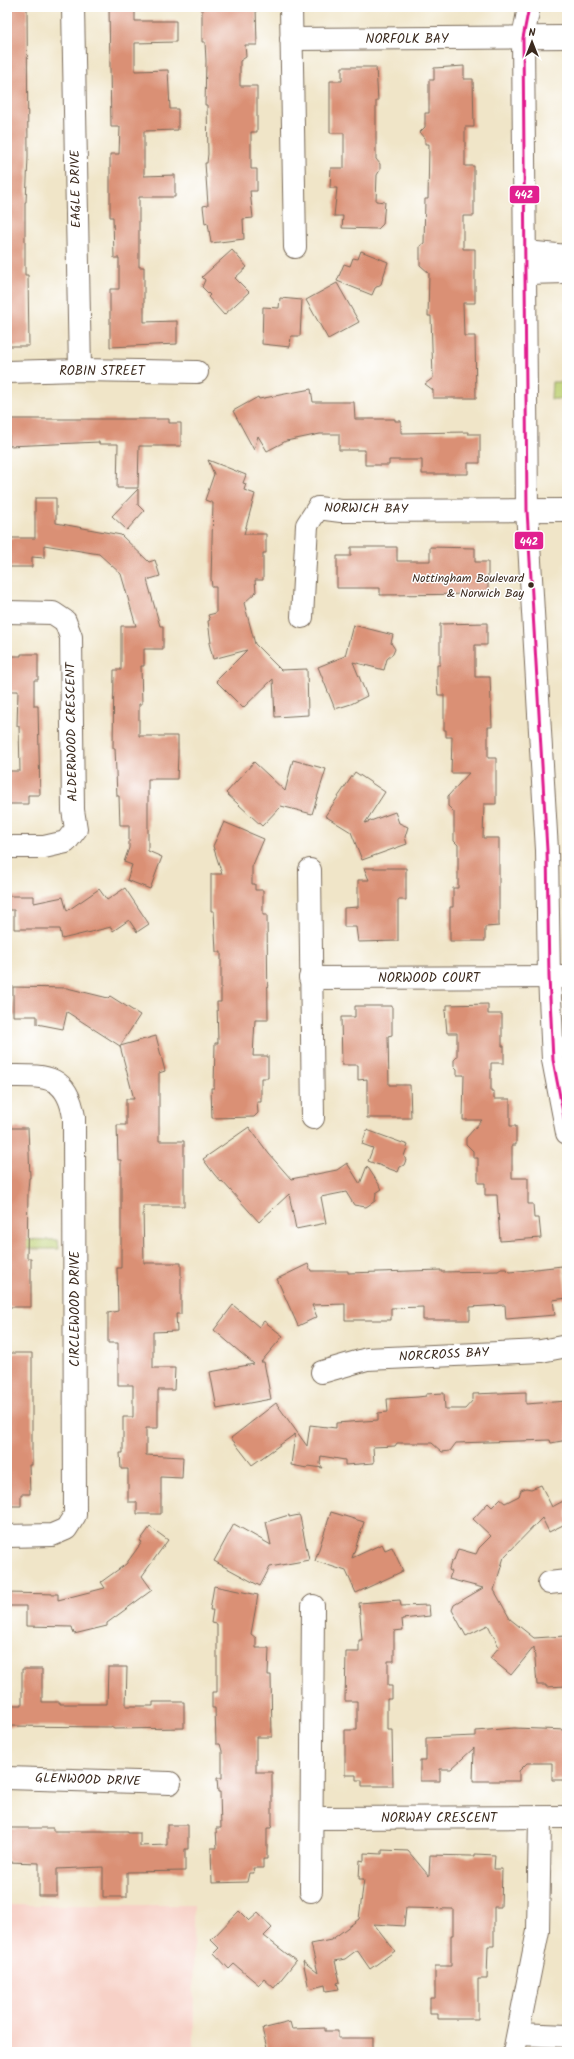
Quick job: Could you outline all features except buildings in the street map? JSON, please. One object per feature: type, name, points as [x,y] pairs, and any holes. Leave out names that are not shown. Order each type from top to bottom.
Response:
[{"type":"street","name":"EAGLE DRIVE","points":[[73,7],[80,370]]},
{"type":"street","points":[[291,7],[295,247]]},
{"type":"street","points":[[529,7],[523,38],[527,510],[547,850],[558,977],[553,1060],[567,1133]]},
{"type":"street","name":"NORFOLK BAY","points":[[291,39],[567,37]]},
{"type":"street","points":[[526,262],[567,256]]},
{"type":"street","points":[[526,262],[567,272]]},
{"type":"street","name":"ROBIN STREET","points":[[7,372],[80,370],[197,372]]},
{"type":"street","name":"NORWICH BAY","points":[[302,617],[308,525],[318,508],[341,511],[527,510]]},
{"type":"street","points":[[527,510],[567,510]]},
{"type":"street","name":"ALDERWOOD CRESCENT","points":[[7,612],[54,613],[66,622],[71,637],[73,810],[76,829],[66,842],[44,847],[7,847]]},
{"type":"street","points":[[310,870],[310,978],[313,1118]]},
{"type":"street","name":"NORWOOD COURT","points":[[310,978],[558,977]]},
{"type":"street","name":"CIRCLEWOOD DRIVE","points":[[7,1076],[43,1076],[57,1083],[71,1100],[74,1117],[76,1515],[66,1529],[52,1535],[7,1536]]},
{"type":"street","name":"NORCROSS BAY","points":[[322,1372],[367,1359],[541,1351],[567,1346]]},
{"type":"street","points":[[311,1891],[313,1606]]},
{"type":"street","name":"GLENWOOD DRIVE","points":[[7,1778],[170,1783]]},
{"type":"street","name":"NORWAY CRESCENT","points":[[312,1818],[567,1817]]},
{"type":"street","points":[[540,1818],[538,1931],[516,2043],[567,2036]]},
{"type":"shaded area","points":[[7,1905],[193,1905],[194,2052],[7,2052]]},
{"type":"green space","points":[[552,382],[567,382],[567,399],[551,399]]},
{"type":"green space","points":[[7,1239],[58,1240],[59,1249],[7,1249]]},
{"type":"transit line","name":"442","points":[[529,7],[523,38],[527,510],[547,850],[549,977],[553,1060],[567,1133]]},
{"type":"place","name":"Nottingham Boulevard & Norwich Bay","points":[[531,585]]}]
